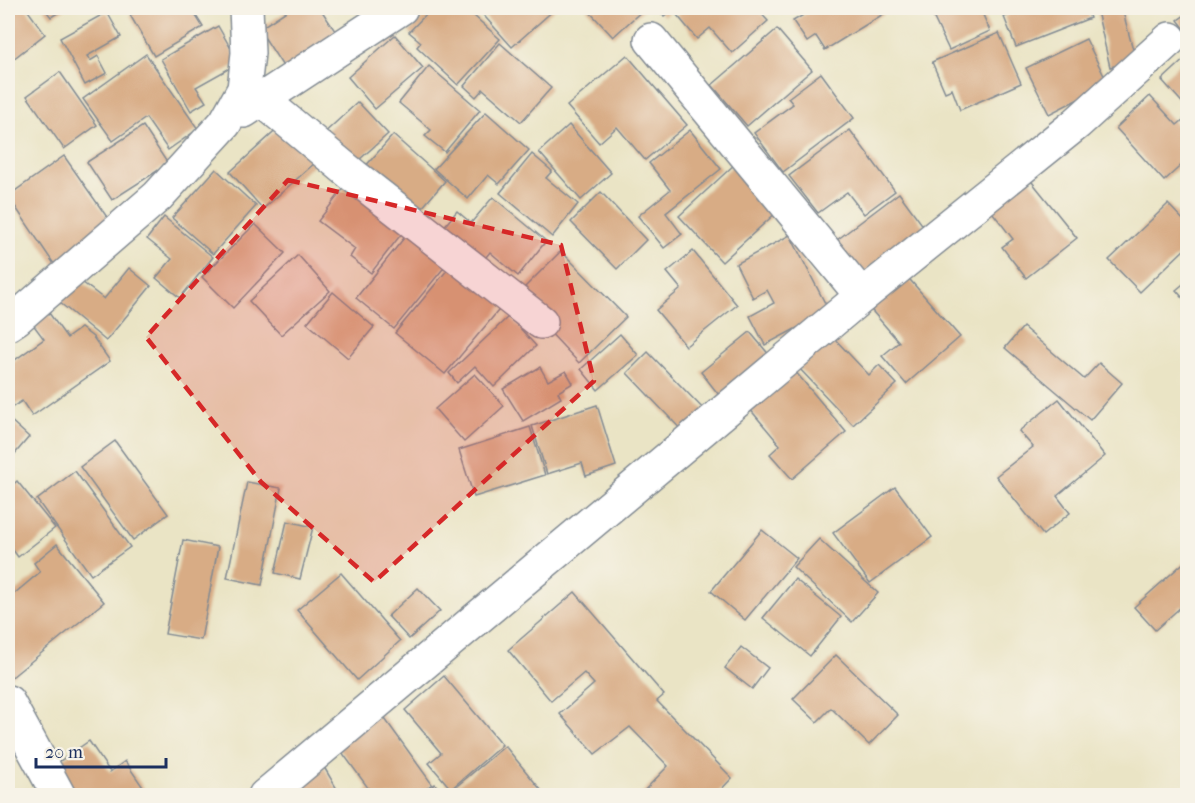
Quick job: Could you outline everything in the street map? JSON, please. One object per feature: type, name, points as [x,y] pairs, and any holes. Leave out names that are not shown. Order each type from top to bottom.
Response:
[{"type":"street","points":[[8,324],[158,196],[225,123],[244,89],[248,53],[246,8]]},
{"type":"street","points":[[225,123],[401,8]]},
{"type":"street","points":[[265,795],[862,296],[1076,124],[1170,39]]},
{"type":"street","points":[[651,40],[862,296]]},
{"type":"street","points":[[261,99],[354,176],[541,322]]},
{"type":"street","points":[[8,702],[59,795]]},
{"type":"highlighted area","points":[[288,180],[561,245],[594,381],[374,582],[261,482],[146,337]]},
{"type":"building","points":[[8,8],[26,8],[45,34],[8,63]]},
{"type":"building","points":[[44,8],[66,8],[51,17]]},
{"type":"building","points":[[142,8],[191,8],[203,27],[154,56],[130,15]]},
{"type":"building","points":[[287,8],[320,8],[339,37],[286,71],[259,29],[288,10]]},
{"type":"building","points":[[432,8],[465,8],[500,39],[458,85],[417,47],[421,42],[409,32]]},
{"type":"building","points":[[477,8],[556,8],[512,47]]},
{"type":"building","points":[[586,8],[645,8],[613,37]]},
{"type":"building","points":[[656,8],[674,8],[664,16]]},
{"type":"building","points":[[686,8],[756,8],[768,21],[732,53],[710,28],[697,39],[677,15]]},
{"type":"building","points":[[815,8],[881,8],[885,13],[825,50],[816,36],[807,42],[793,21]]},
{"type":"building","points":[[929,8],[980,8],[990,31],[949,50]]},
{"type":"building","points":[[1006,8],[1086,8],[1090,18],[1016,47],[1004,17],[1009,15]]},
{"type":"building","points":[[1122,8],[1136,61],[1110,67],[1097,11]]},
{"type":"building","points":[[107,12],[121,37],[87,56],[90,61],[98,56],[107,73],[85,85],[60,38]]},
{"type":"building","points":[[1188,13],[1188,33],[1178,20]]},
{"type":"building","points":[[218,26],[239,63],[196,87],[206,102],[191,111],[161,59]]},
{"type":"building","points":[[777,29],[812,70],[747,126],[712,85]]},
{"type":"building","points":[[999,33],[1021,83],[960,110],[952,89],[945,92],[932,62]]},
{"type":"building","points":[[395,35],[423,68],[375,109],[348,77]]},
{"type":"building","points":[[1086,39],[1108,84],[1049,114],[1026,68]]},
{"type":"building","points":[[500,43],[551,88],[521,122],[483,89],[476,97],[464,86]]},
{"type":"building","points":[[146,54],[198,129],[168,150],[146,118],[113,141],[83,99]]},
{"type":"building","points":[[627,55],[687,125],[645,160],[617,127],[599,143],[567,106]]},
{"type":"building","points":[[1188,56],[1188,109],[1162,80]]},
{"type":"building","points":[[429,66],[480,110],[445,152],[425,136],[431,130],[399,103]]},
{"type":"building","points":[[60,72],[97,125],[64,149],[27,96]]},
{"type":"building","points":[[821,73],[854,118],[783,172],[754,133],[793,104],[788,98]]},
{"type":"building","points":[[1150,96],[1177,125],[1188,116],[1188,159],[1164,181],[1116,128]]},
{"type":"building","points":[[358,102],[388,134],[350,168],[321,136]]},
{"type":"building","points":[[486,112],[529,150],[499,184],[488,175],[468,199],[434,169]]},
{"type":"building","points":[[282,125],[316,162],[263,209],[230,172]]},
{"type":"building","points":[[569,125],[611,173],[581,200],[539,152]]},
{"type":"building","points":[[143,126],[168,164],[112,200],[87,162]]},
{"type":"building","points":[[690,130],[721,169],[666,213],[682,234],[664,248],[638,216],[670,190],[649,163]]},
{"type":"building","points":[[850,130],[895,191],[864,214],[847,192],[818,213],[789,176]]},
{"type":"building","points":[[393,135],[445,181],[416,215],[364,168]]},
{"type":"building","points":[[532,154],[552,171],[546,178],[578,204],[552,237],[500,193]]},
{"type":"building","points":[[64,156],[114,227],[56,267],[8,196]]},
{"type":"building","points":[[736,163],[779,210],[722,262],[679,216]]},
{"type":"building","points":[[216,169],[256,206],[213,254],[172,218]]},
{"type":"building","points":[[1028,177],[1077,238],[1026,278],[1002,247],[1013,239],[989,208]]},
{"type":"building","points":[[348,183],[406,228],[371,273],[350,257],[355,249],[318,221]]},
{"type":"building","points":[[601,192],[646,240],[617,269],[571,222]]},
{"type":"building","points":[[899,193],[924,227],[859,277],[829,246]]},
{"type":"building","points":[[493,197],[546,241],[518,276],[490,252],[478,267],[438,234],[457,211],[471,223]]},
{"type":"building","points":[[1168,204],[1188,225],[1188,246],[1140,292],[1109,260]]},
{"type":"building","points":[[164,217],[213,257],[180,298],[156,278],[172,259],[147,239]]},
{"type":"building","points":[[255,224],[285,253],[233,308],[202,277]]},
{"type":"building","points":[[412,228],[451,259],[394,329],[356,298]]},
{"type":"building","points":[[790,235],[829,311],[765,345],[750,316],[774,303],[767,290],[753,298],[736,264]]},
{"type":"building","points":[[561,251],[626,317],[579,363],[545,327],[554,317],[525,287]]},
{"type":"building","points":[[693,251],[737,305],[686,346],[656,310],[681,289],[667,272]]},
{"type":"building","points":[[298,255],[330,291],[281,335],[249,301]]},
{"type":"building","points":[[453,263],[503,305],[445,374],[395,333]]},
{"type":"building","points":[[129,268],[151,286],[106,341],[59,302],[78,279],[104,299]]},
{"type":"building","points":[[904,273],[960,337],[906,384],[882,356],[899,342],[867,305]]},
{"type":"building","points":[[1188,280],[1188,304],[1176,290]]},
{"type":"building","points":[[333,292],[374,327],[348,358],[307,323]]},
{"type":"building","points":[[49,313],[67,338],[81,328],[93,337],[110,361],[32,416],[22,401],[11,408],[8,402],[8,365],[44,339],[32,323]]},
{"type":"building","points":[[509,316],[536,346],[494,387],[475,366],[457,383],[449,373]]},
{"type":"building","points":[[1023,327],[1084,379],[1099,363],[1122,383],[1090,420],[1005,348]]},
{"type":"building","points":[[750,332],[776,363],[726,404],[701,372]]},
{"type":"building","points":[[620,334],[638,355],[598,390],[581,369]]},
{"type":"building","points":[[831,335],[869,375],[879,365],[897,384],[853,425],[798,367]]},
{"type":"building","points":[[648,352],[711,417],[690,439],[627,373]]},
{"type":"building","points":[[540,367],[548,381],[566,371],[573,383],[558,392],[561,398],[523,421],[503,389]]},
{"type":"building","points":[[794,370],[846,432],[792,479],[770,454],[780,445],[749,408]]},
{"type":"building","points":[[475,374],[504,406],[464,442],[435,409]]},
{"type":"building","points":[[1059,399],[1105,456],[1057,496],[1070,513],[1043,535],[996,476],[1033,447],[1019,431]]},
{"type":"building","points":[[597,405],[616,466],[586,476],[582,463],[547,474],[532,426]]},
{"type":"building","points":[[8,418],[29,437],[8,462]]},
{"type":"building","points":[[530,427],[545,475],[474,497],[459,450]]},
{"type":"building","points":[[115,441],[168,514],[133,540],[80,467]]},
{"type":"building","points":[[75,471],[130,547],[91,575],[37,500]]},
{"type":"building","points":[[17,481],[55,528],[18,557],[8,543],[8,489]]},
{"type":"building","points":[[247,482],[281,488],[262,585],[227,578]]},
{"type":"building","points":[[895,487],[932,537],[870,583],[833,533]]},
{"type":"building","points":[[287,521],[313,527],[300,579],[275,573]]},
{"type":"building","points":[[762,530],[797,558],[745,620],[711,591]]},
{"type":"building","points":[[819,539],[878,593],[852,622],[793,567]]},
{"type":"building","points":[[183,540],[218,547],[201,640],[165,634]]},
{"type":"building","points":[[57,544],[104,602],[12,677],[8,671],[8,584],[15,593],[40,572],[34,563]]},
{"type":"building","points":[[1188,559],[1188,613],[1182,606],[1155,630],[1134,607]]},
{"type":"building","points":[[341,573],[400,641],[357,680],[297,610]]},
{"type":"building","points":[[795,579],[841,617],[810,656],[763,618]]},
{"type":"building","points":[[418,588],[440,611],[409,639],[388,616]]},
{"type":"building","points":[[575,592],[664,695],[657,701],[732,778],[715,796],[639,796],[668,766],[630,727],[595,754],[560,714],[594,684],[584,673],[551,701],[508,650]]},
{"type":"building","points":[[741,647],[768,668],[752,689],[725,668]]},
{"type":"building","points":[[836,655],[898,715],[869,745],[831,708],[817,722],[793,699]]},
{"type":"building","points":[[444,676],[502,745],[451,789],[429,763],[441,753],[405,710]]},
{"type":"building","points":[[380,712],[432,784],[417,796],[360,796],[369,789],[336,744]]},
{"type":"building","points":[[89,741],[110,772],[125,761],[149,796],[69,796],[50,768]]},
{"type":"building","points":[[505,746],[546,796],[457,796],[452,790]]},
{"type":"building","points":[[324,767],[341,796],[295,796],[290,788]]},
{"type":"building","points":[[435,784],[445,796],[419,796]]}]
